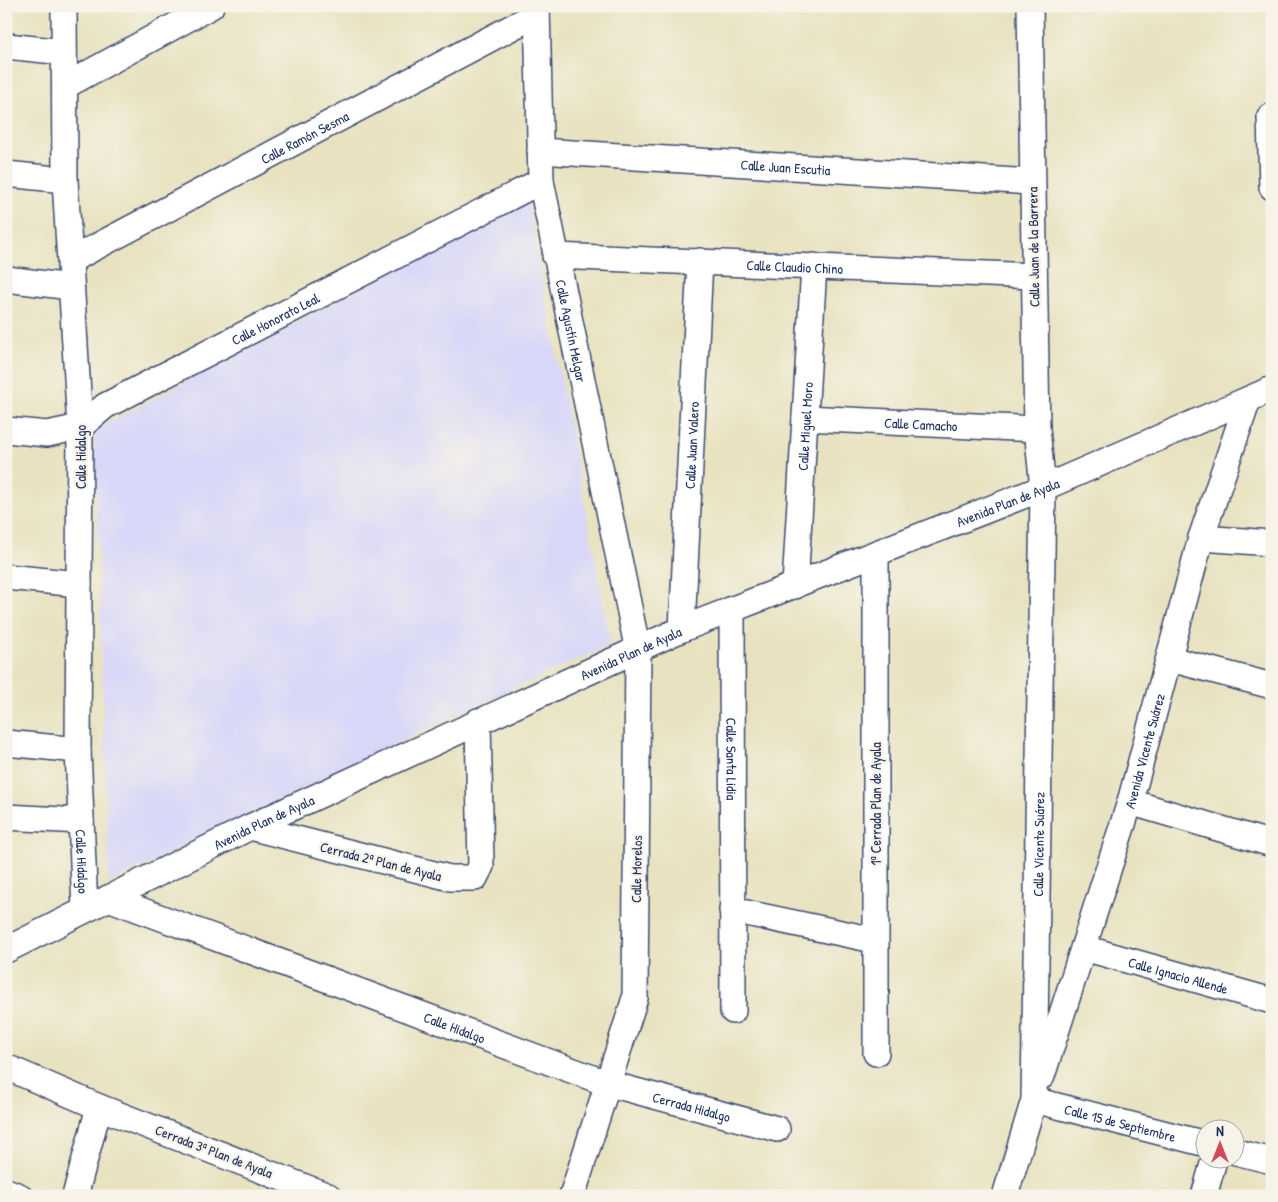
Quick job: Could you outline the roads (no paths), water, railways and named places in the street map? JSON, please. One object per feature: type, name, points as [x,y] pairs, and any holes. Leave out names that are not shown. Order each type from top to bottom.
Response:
[{"type":"street","name":"Calle Hidalgo","points":[[64,6],[65,180],[80,427],[78,750],[85,909]]},
{"type":"street","points":[[65,86],[211,6]]},
{"type":"street","name":"Calle Juan de la Barrera","points":[[1024,6],[1030,6],[1037,429],[1043,488]]},
{"type":"street","name":"Calle Agustín Melgar","points":[[537,10],[541,181],[638,651]]},
{"type":"street","name":"Calle Ramón Sesma","points":[[71,260],[537,10]]},
{"type":"street","points":[[6,46],[64,52]]},
{"type":"street","points":[[1270,117],[1272,187]]},
{"type":"street","name":"Calle Juan Escutia","points":[[540,151],[1032,182]]},
{"type":"street","points":[[6,174],[65,180]]},
{"type":"street","name":"Calle Honorato Leal","points":[[6,430],[47,434],[80,427],[105,406],[541,181]]},
{"type":"street","name":"Calle Claudio Chino","points":[[555,256],[1034,276]]},
{"type":"street","name":"Calle Juan Valero","points":[[682,630],[700,261]]},
{"type":"street","name":"Calle Miguel Moro","points":[[795,586],[814,266]]},
{"type":"street","points":[[6,279],[71,286]]},
{"type":"street","name":"Avenida Plan de Ayala","points":[[6,950],[250,827],[478,721],[682,630],[1043,488],[1272,389]]},
{"type":"street","name":"Avenida Vicente Suárez","points":[[1034,1100],[1130,802],[1201,538],[1248,400]]},
{"type":"street","name":"Calle Camacho","points":[[805,418],[1037,429]]},
{"type":"street","name":"Calle Vicente Suárez","points":[[1005,1196],[1034,1100],[1043,488]]},
{"type":"street","points":[[1201,538],[1272,543]]},
{"type":"street","name":"1ª Cerrada Plan de Ayala","points":[[876,555],[874,940],[876,1053]]},
{"type":"street","points":[[6,577],[79,584]]},
{"type":"street","name":"Calle Santa Lidia","points":[[732,609],[733,1011]]},
{"type":"street","name":"Calle Morelos","points":[[572,1196],[606,1083],[635,998],[638,651]]},
{"type":"street","points":[[1170,659],[1272,686]]},
{"type":"street","name":"Cerrada 2ª Plan de Ayala","points":[[250,827],[450,878],[475,878],[481,866],[478,721]]},
{"type":"street","points":[[6,743],[78,750]]},
{"type":"street","points":[[1130,802],[1272,844]]},
{"type":"street","points":[[6,817],[81,821]]},
{"type":"street","name":"Calle Hidalgo","points":[[108,898],[606,1083]]},
{"type":"street","points":[[732,910],[874,940]]},
{"type":"street","name":"Calle Ignacio Allende","points":[[1084,948],[1272,1001]]},
{"type":"street","name":"Cerrada 3ª Plan de Ayala","points":[[6,1067],[100,1107],[328,1196]]},
{"type":"street","name":"Cerrada Hidalgo","points":[[606,1083],[777,1129]]},
{"type":"street","name":"Calle 15 de Septiembre","points":[[1034,1100],[1196,1141]]},
{"type":"street","points":[[75,1196],[100,1107]]},
{"type":"street","points":[[1246,1154],[1272,1161]]},
{"type":"street","points":[[1204,1196],[1211,1170]]},
{"type":"street","points":[[6,1191],[19,1196]]}]
